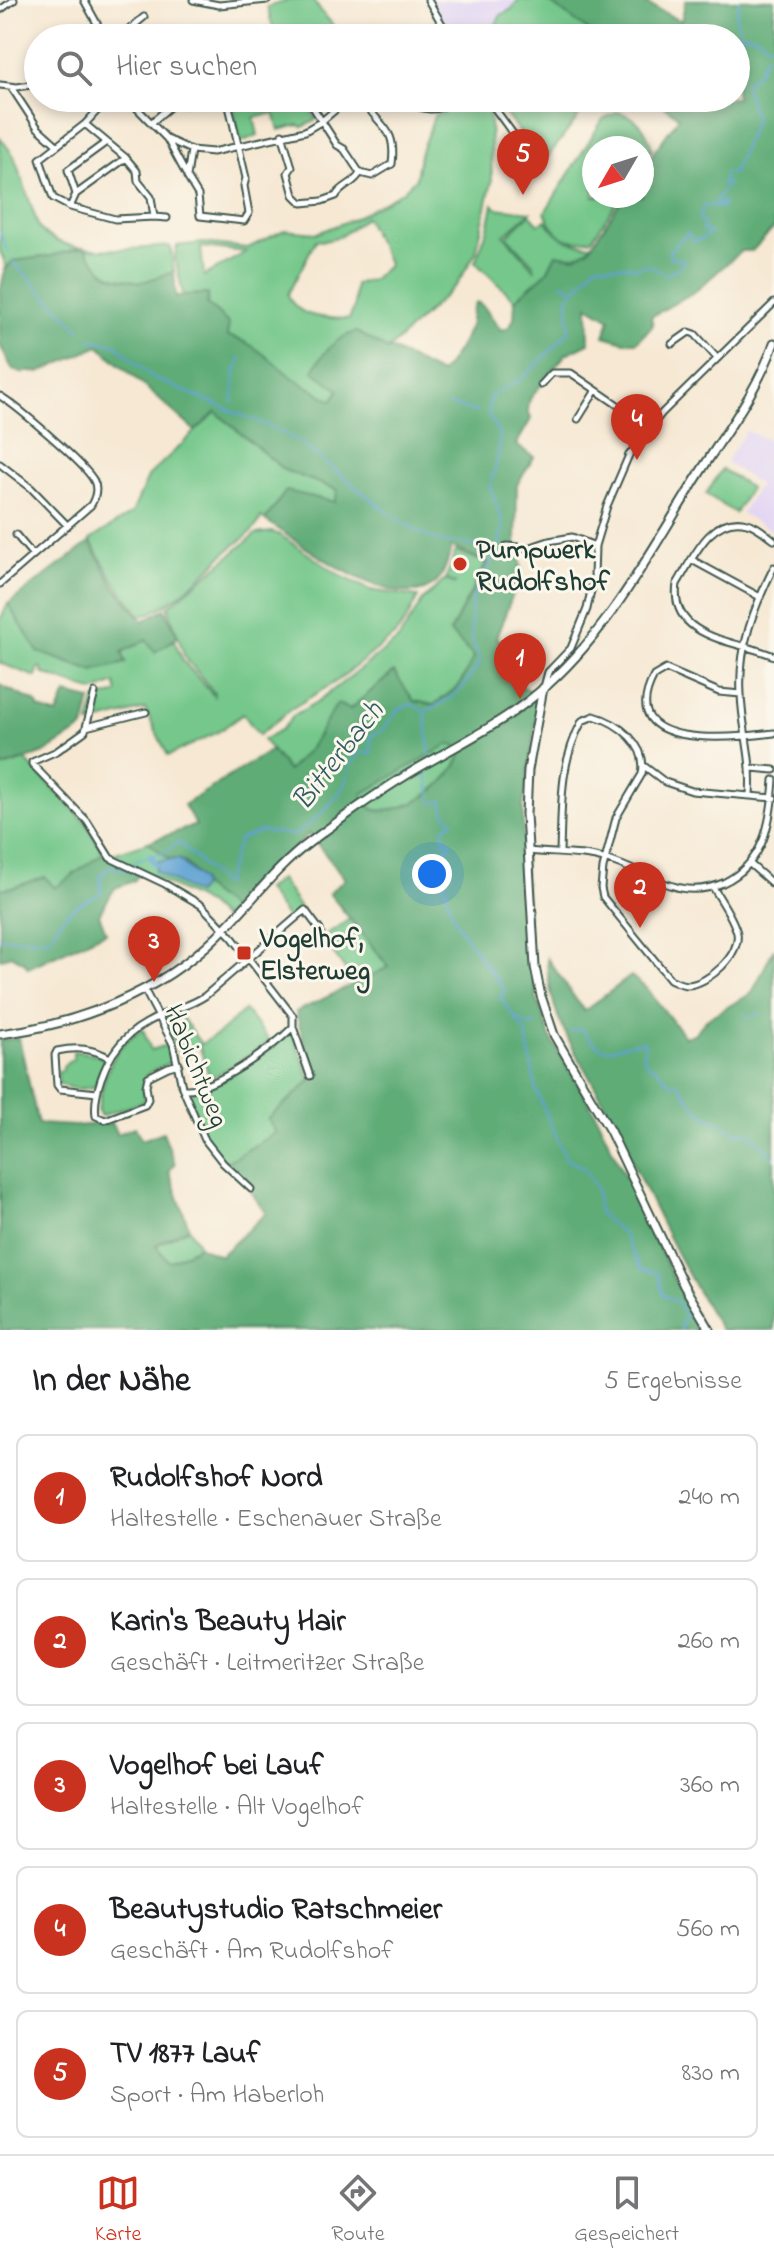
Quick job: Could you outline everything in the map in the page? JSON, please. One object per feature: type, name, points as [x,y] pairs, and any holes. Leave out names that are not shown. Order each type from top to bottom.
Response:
[{"type":"main road","points":[[0,1034],[79,1018],[112,1006],[170,972],[209,945],[274,873],[320,834],[371,797],[475,736],[543,688],[585,645],[635,576],[742,406],[774,343]]},
{"type":"main road","points":[[543,688],[528,770],[527,851],[535,967],[541,996],[552,1030],[610,1131],[684,1286],[710,1330]]},
{"type":"street","points":[[0,10],[14,0]]},
{"type":"street","points":[[84,0],[97,24]]},
{"type":"street","points":[[193,0],[268,0]]},
{"type":"street","points":[[428,0],[442,24]]},
{"type":"street","points":[[136,24],[144,17]]},
{"type":"street","points":[[0,85],[24,86]]},
{"type":"street","points":[[11,87],[24,107]]},
{"type":"street","points":[[27,112],[38,128],[57,145]]},
{"type":"street","points":[[96,112],[40,159],[53,198],[70,207],[115,219],[167,218]]},
{"type":"street","points":[[140,112],[167,139],[198,195],[200,216],[244,221],[249,213],[244,186],[246,178],[230,112]]},
{"type":"street","points":[[151,123],[164,112]]},
{"type":"street","points":[[316,112],[360,173],[372,176],[392,164],[394,144],[383,124],[370,112]]},
{"type":"street","points":[[167,139],[191,150],[213,152],[305,131],[333,112]]},
{"type":"street","points":[[497,112],[535,164]]},
{"type":"street","points":[[85,124],[105,143],[116,148],[137,171],[138,181],[151,197],[154,217]]},
{"type":"street","points":[[282,134],[292,167],[288,173],[294,195],[302,203],[336,196],[360,173]]},
{"type":"street","points":[[76,194],[68,170],[105,143]]},
{"type":"street","points":[[187,177],[191,150]]},
{"type":"street","points":[[70,207],[76,194],[126,158]]},
{"type":"street","points":[[138,217],[152,202]]},
{"type":"street","points":[[543,688],[548,672],[571,648],[587,609],[594,577],[595,546],[607,506],[629,455],[650,427],[716,357],[774,303]]},
{"type":"street","points":[[672,344],[689,332],[695,334],[716,357]]},
{"type":"street","points":[[541,385],[552,373],[571,373],[650,427]]},
{"type":"street","points":[[578,419],[596,390]]},
{"type":"street","points":[[0,396],[15,405],[95,482],[96,497],[91,505],[0,584]]},
{"type":"street","points":[[0,464],[31,488],[67,525]]},
{"type":"street","points":[[774,540],[748,523],[724,524],[711,532],[677,584],[677,604],[681,614],[715,639],[774,656]]},
{"type":"street","points":[[16,535],[32,554]]},
{"type":"street","points":[[507,546],[528,548],[572,537],[595,546]]},
{"type":"street","points":[[692,560],[760,597]]},
{"type":"street","points":[[750,794],[752,768],[741,694],[744,647],[751,616],[774,567]]},
{"type":"street","points":[[741,694],[719,692],[666,669],[654,676],[645,701],[651,718],[666,730],[694,737],[717,739],[774,733]]},
{"type":"street","points":[[86,727],[95,693]]},
{"type":"street","points":[[146,712],[86,727],[57,751],[32,764],[87,821],[110,858],[195,900],[224,929],[293,1016],[293,1027],[310,1076]]},
{"type":"street","points":[[560,851],[562,776],[570,744],[582,721],[594,716],[618,728],[640,749],[644,766],[616,818],[605,859],[601,888],[603,897],[670,979],[684,985],[693,984],[727,963],[737,945],[737,933],[713,887]]},
{"type":"street","points":[[644,766],[665,782],[692,791],[773,798]]},
{"type":"street","points":[[752,768],[774,770]]},
{"type":"street","points":[[527,851],[560,851],[605,859],[683,889],[713,887],[734,878],[750,864],[767,833],[774,780]]},
{"type":"street","points":[[750,864],[774,885]]},
{"type":"street","points":[[179,1064],[148,1077],[145,1105],[105,1120],[97,1118],[97,1093],[110,1058],[125,1037],[159,1017],[195,1003],[305,910],[320,930],[323,943]]},
{"type":"street","name":"Habichtweg","points":[[144,988],[173,1044],[184,1089],[200,1129],[211,1149],[251,1189]]},
{"type":"street","points":[[184,1089],[203,1085],[232,1072],[293,1027]]},
{"type":"street","points":[[97,1093],[60,1089],[55,1055],[57,1051],[79,1048],[95,1050],[110,1058]]},
{"type":"shaded area","points":[[431,0],[518,0],[496,24],[445,24]]},
{"type":"shaded area","points":[[746,431],[774,442],[774,532],[741,513],[759,485],[726,462]]},
{"type":"green space","points":[[290,0],[312,0],[332,24],[272,24],[267,7]]},
{"type":"green space","points":[[518,0],[546,0],[579,24],[496,24],[501,15],[512,9]]},
{"type":"green space","points":[[546,0],[639,0],[681,21],[686,0],[774,0],[774,228],[752,251],[741,251],[697,290],[651,317],[653,325],[637,342],[604,336],[610,319],[588,306],[589,343],[566,354],[530,399],[528,409],[531,419],[516,445],[534,457],[517,485],[516,541],[522,571],[496,638],[513,646],[501,671],[528,690],[538,708],[523,808],[530,960],[537,998],[550,1037],[594,1111],[674,1279],[704,1330],[0,1330],[0,1040],[19,1038],[38,1124],[75,1126],[111,1123],[117,1134],[135,1127],[142,1140],[163,1132],[175,1164],[169,1171],[189,1228],[155,1245],[169,1262],[199,1246],[220,1256],[266,1213],[251,1192],[252,1188],[225,1163],[276,1133],[268,1119],[314,1078],[296,1012],[389,967],[329,893],[345,879],[309,834],[232,910],[203,887],[201,880],[184,861],[168,858],[148,842],[196,825],[184,805],[271,750],[288,771],[310,748],[337,704],[350,709],[394,672],[414,701],[434,705],[459,686],[474,657],[450,632],[488,562],[452,547],[437,582],[420,591],[398,591],[374,585],[324,559],[265,520],[286,491],[335,502],[338,490],[284,470],[216,412],[195,431],[99,346],[39,373],[20,373],[12,369],[0,345],[0,293],[5,270],[13,261],[51,256],[84,247],[99,267],[113,277],[139,283],[174,272],[176,298],[208,294],[207,304],[229,324],[227,336],[254,347],[292,377],[332,401],[339,390],[313,371],[331,346],[343,337],[357,332],[440,374],[464,339],[477,302],[501,330],[508,328],[514,319],[515,300],[547,272],[556,254],[574,257],[589,249],[616,208],[654,208],[654,152],[679,117],[672,112],[750,112],[750,24],[579,24]],"holes":[[[449,744],[455,745],[462,754],[433,791],[402,807],[375,810],[366,804],[362,794]]]},
{"type":"green space","points":[[234,112],[312,112],[316,118],[303,127],[299,125],[279,130],[274,113],[254,118],[258,135],[243,141]]},
{"type":"green space","points":[[488,112],[492,181],[476,252],[457,284],[388,350],[357,332],[339,390],[332,401],[292,377],[254,347],[226,336],[229,324],[207,304],[208,294],[183,295],[175,257],[177,246],[203,243],[248,248],[284,230],[317,233],[353,219],[402,192],[416,178],[420,154],[435,114]],"holes":[[[365,217],[389,265],[372,280],[355,284],[354,308],[349,319],[305,313],[288,294],[316,240],[337,238]],[[201,247],[246,252],[204,276]]]},
{"type":"green space","points":[[503,112],[575,112],[579,116],[547,158],[540,157]]},
{"type":"green space","points":[[618,112],[641,125],[647,136],[592,136],[603,119]]},
{"type":"green space","points":[[0,137],[14,156],[39,228],[50,238],[84,248],[13,261],[5,270],[0,251]]},
{"type":"green space","points":[[582,153],[582,208],[613,208],[592,239],[583,241],[562,237],[545,212]]},
{"type":"green space","points":[[493,204],[496,208],[531,212],[504,235],[535,270],[507,236],[530,214],[539,224],[546,220],[565,239],[592,245],[576,256],[556,254],[547,272],[515,300],[475,262]]},
{"type":"green space","points":[[84,248],[171,248],[174,272],[139,283],[113,277],[99,267]]},
{"type":"green space","points":[[216,412],[284,470],[338,490],[335,502],[286,491],[265,520],[261,517],[249,534],[195,582],[162,606],[141,616],[116,584],[90,540],[132,513],[149,475]]},
{"type":"green space","points":[[722,469],[750,488],[735,513],[706,494]]},
{"type":"green space","points":[[272,532],[341,576],[370,590],[418,597],[395,635],[337,681],[291,709],[259,735],[243,714],[218,732],[168,756],[145,709],[89,724],[96,699],[118,693],[115,683],[96,691],[89,690],[42,673],[39,667],[36,677],[0,663],[0,620],[8,604],[38,652],[92,671],[125,663],[122,652],[146,639],[155,651],[174,640],[183,661],[214,696],[185,657],[168,607],[256,534]]},
{"type":"green space","points":[[90,542],[114,586],[143,621],[165,609],[178,637],[155,652],[146,640],[122,652],[126,663],[92,671],[38,652],[8,604]]},
{"type":"green space","points":[[456,551],[486,563],[450,632],[474,657],[459,686],[434,705],[414,701],[393,673],[350,709],[337,704],[310,748],[288,771],[263,740],[282,729],[294,715],[317,702],[398,640],[423,600],[445,580],[456,584],[446,579]]},
{"type":"green space","points":[[0,685],[37,703],[38,708],[57,715],[66,694],[91,700],[84,728],[44,753],[0,768]]},
{"type":"green space","points":[[449,744],[455,745],[462,754],[450,774],[433,791],[413,803],[390,810],[375,810],[366,804],[362,794]]},
{"type":"green space","points":[[25,760],[85,821],[103,853],[55,889],[45,877],[0,889],[0,768]]},
{"type":"green space","points":[[148,842],[168,858],[179,859],[201,880],[203,887],[232,910],[223,919],[207,904],[110,855]]},
{"type":"green space","points":[[103,853],[139,874],[134,881],[115,888],[99,914],[106,932],[28,968],[11,955],[0,959],[0,889],[45,877],[55,888]]},
{"type":"green space","points":[[280,879],[302,911],[289,921],[266,890]]},
{"type":"green space","points":[[350,919],[389,968],[355,984],[322,937]]},
{"type":"green space","points":[[774,948],[774,1330],[721,1330],[677,1254],[614,1122],[562,1025],[554,1005],[547,958],[584,1011],[631,976],[647,989],[685,1037],[694,1034],[708,1018],[752,993]]},
{"type":"green space","points":[[245,1010],[270,1042],[210,1079],[199,1045],[180,1055],[164,1022],[166,1017],[178,1012],[201,1044]]},
{"type":"green space","points":[[143,1029],[151,1050],[170,1044],[174,1059],[147,1076],[143,1102],[101,1116],[98,1111],[100,1099],[110,1064],[123,1044]]},
{"type":"green space","points":[[292,1032],[311,1080],[268,1119],[276,1133],[225,1163],[208,1142],[186,1093],[230,1076]]},
{"type":"green space","points":[[73,1051],[95,1054],[105,1060],[95,1086],[76,1089],[58,1083],[58,1071],[73,1059]]},
{"type":"green space","points":[[189,1228],[199,1246],[169,1262],[155,1246]]},
{"type":"water","points":[[179,859],[201,880],[202,887],[196,894],[155,871],[158,861]]},
{"type":"waterway","name":"Bitterbach","points":[[738,24],[739,0]]},
{"type":"waterway","name":"Bitterbach","points":[[750,35],[774,45]]},
{"type":"waterway","name":"Bitterbach","points":[[750,79],[757,74],[765,56],[774,57]]},
{"type":"waterway","name":"Bitterbach","points":[[425,712],[457,692],[480,661],[471,636],[472,602],[498,548],[504,525],[490,487],[498,459],[500,435],[488,414],[491,396],[523,378],[569,332],[568,298],[595,266],[636,268],[648,265],[666,275],[680,267],[684,260],[670,257],[669,251],[688,233],[693,241],[710,233],[703,230],[704,223],[699,219],[704,205],[722,208],[724,202],[718,205],[715,202],[728,183],[722,184],[725,173],[733,173],[755,120],[750,102]]},
{"type":"waterway","points":[[0,232],[8,252]]},
{"type":"waterway","points":[[13,262],[80,330]]},
{"type":"waterway","points":[[562,283],[575,290]]},
{"type":"waterway","points":[[90,340],[115,344],[153,378],[220,406]]},
{"type":"waterway","points":[[233,402],[235,374],[240,358]]},
{"type":"waterway","points":[[450,405],[477,412]]},
{"type":"waterway","points":[[222,407],[296,440],[397,519],[439,541],[455,543]]},
{"type":"waterway","points":[[460,543],[495,549]]},
{"type":"waterway","name":"Bitterbach","points":[[133,866],[138,859],[162,854],[179,842],[224,885],[239,840],[261,831],[294,835],[334,800],[344,785],[353,760],[361,752],[371,754],[371,736],[382,731],[398,710],[412,704],[424,711]]},
{"type":"waterway","points":[[425,713],[430,755]]},
{"type":"waterway","points":[[426,771],[431,799],[435,804],[442,800],[445,813],[453,821],[444,828],[444,842],[450,840],[452,843],[435,861],[443,875],[452,914],[505,991],[500,997],[526,1033],[536,1090],[566,1159],[584,1168],[596,1188],[599,1213],[623,1234],[641,1269],[658,1273],[663,1295],[676,1301],[686,1316],[681,1330]]},
{"type":"waterway","points":[[151,856],[155,864]]},
{"type":"waterway","name":"Bitterbach","points":[[0,938],[50,939],[70,911],[100,894],[101,875],[111,866],[129,871]]},
{"type":"waterway","points":[[755,1015],[760,1014]]},
{"type":"waterway","points":[[746,1017],[750,1016]]},
{"type":"waterway","points":[[516,1017],[530,1026],[535,1023]]},
{"type":"waterway","points":[[571,1031],[582,1029],[605,1049],[645,1042],[643,1056],[648,1065],[655,1067],[671,1084],[677,1082],[702,1113],[736,1133],[744,1131],[754,1136],[774,1158]]},
{"type":"place","name":"TV 1877 Lauf","points":[[523,195]]},
{"type":"place","name":"Beautystudio Ratschmeier","points":[[637,460]]},
{"type":"place","name":"Pumpwerk Rudolfshof","points":[[460,564]]},
{"type":"place","name":"Rudolfshof Nord","points":[[520,699]]},
{"type":"place","name":"Karin's Beauty Hair","points":[[640,928]]},
{"type":"place","name":"Vogelhof, Elsterweg","points":[[244,953]]},
{"type":"place","name":"Vogelhof bei Lauf","points":[[154,982]]}]
